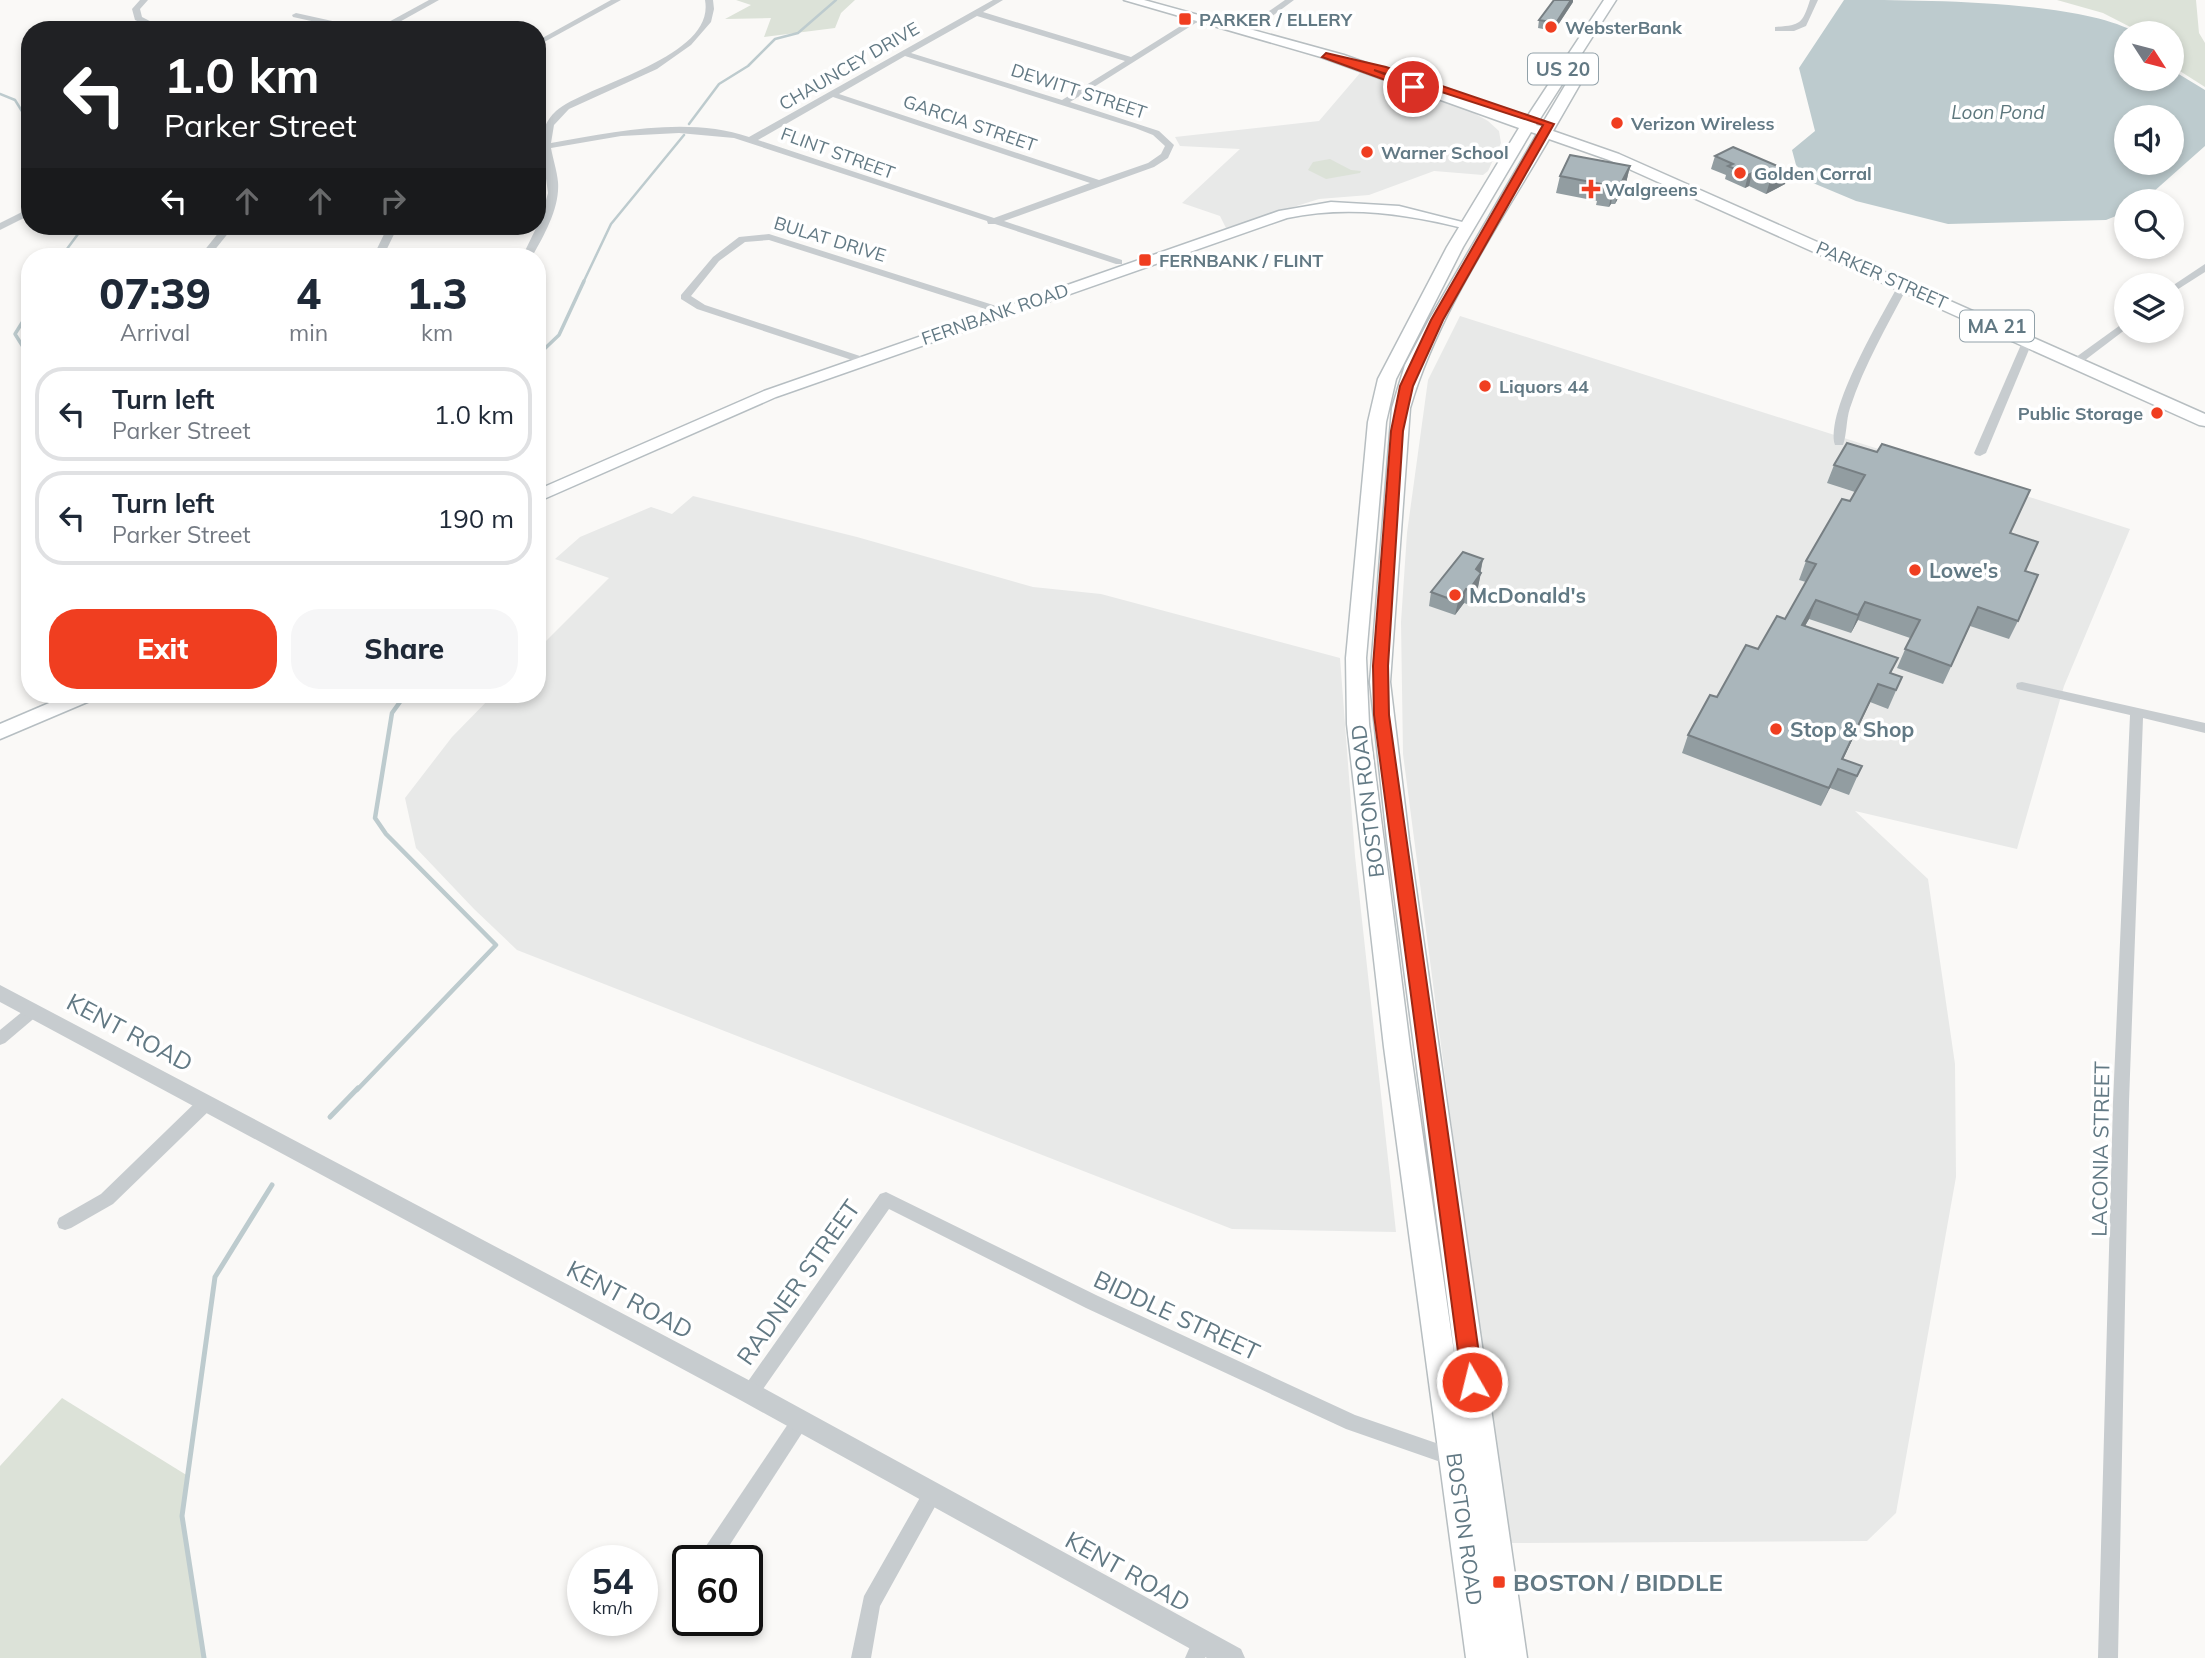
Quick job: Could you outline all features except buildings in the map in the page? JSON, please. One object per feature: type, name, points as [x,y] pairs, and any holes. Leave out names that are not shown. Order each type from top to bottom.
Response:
[{"type":"main road","name":"PARKER STREET","points":[[1130,0],[1326,55],[1630,153],[1762,216],[1788,233]]},
{"type":"main road","name":"BOSTON ROAD","points":[[1482,1658],[1403,1096],[1358,724],[1355,674],[1381,401],[1396,358],[1467,225],[1529,121],[1610,0]]},
{"type":"main road","name":"BOSTON ROAD","points":[[1511,1658],[1445,1188],[1380,682],[1396,442],[1403,397],[1414,365],[1437,320],[1547,127],[1624,0]]},
{"type":"main road","points":[[1526,102],[1539,95],[1558,78]]},
{"type":"main road","points":[[1465,100],[1510,104]]},
{"type":"main road","points":[[1465,100],[1503,126],[1508,134],[1506,160]]},
{"type":"main road","points":[[1563,100],[1561,110],[1571,124],[1630,153]]},
{"type":"main road","name":"PARKER STREET","points":[[1547,127],[1904,284],[2205,421]]},
{"type":"main road","points":[[1531,156],[1539,149],[1556,145],[1614,157]]},
{"type":"main road","name":"FERNBANK ROAD","points":[[546,492],[770,394],[862,360],[1315,206],[1373,205],[1467,225]]},
{"type":"main road","points":[[0,732],[67,703]]},
{"type":"street","points":[[144,0],[136,9],[136,16],[146,21]]},
{"type":"street","points":[[394,21],[435,0]]},
{"type":"street","points":[[546,39],[617,0]]},
{"type":"street","points":[[546,135],[550,125],[567,107],[635,77],[684,48],[705,25],[711,13],[709,0]]},
{"type":"street","name":"CHAUNCEY DRIVE","points":[[752,139],[999,0]]},
{"type":"street","points":[[1245,32],[1290,0]]},
{"type":"street","points":[[1778,29],[1801,29],[1806,24],[1814,0]]},
{"type":"street","points":[[976,13],[1132,60]]},
{"type":"street","points":[[296,15],[323,21]]},
{"type":"street","points":[[1063,103],[1198,19]]},
{"type":"street","name":"DEWITT STREET","points":[[904,52],[1156,133],[1170,145],[1160,160],[991,222]]},
{"type":"street","name":"GARCIA STREET","points":[[832,94],[1098,183]]},
{"type":"street","name":"FLINT STREET","points":[[546,146],[643,131],[698,131],[752,139],[991,222],[1119,262]]},
{"type":"street","points":[[546,164],[554,190],[546,215]]},
{"type":"street","points":[[0,226],[21,216]]},
{"type":"street","name":"BULAT DRIVE","points":[[862,360],[701,307],[685,297],[731,245],[754,236],[778,239],[1005,312]]},
{"type":"street","points":[[2184,282],[2205,267]]},
{"type":"street","points":[[1839,443],[1838,431],[1849,399],[1904,284]]},
{"type":"street","points":[[2076,362],[2114,333]]},
{"type":"street","points":[[1980,453],[2028,340]]},
{"type":"street","points":[[2022,685],[2205,728]]},
{"type":"street","name":"LACONIA STREET","points":[[2108,1658],[2121,1102],[2137,712]]},
{"type":"street","name":"KENT ROAD","points":[[0,993],[750,1393],[933,1494],[1198,1650],[1232,1658]]},
{"type":"street","points":[[0,1039],[33,1010]]},
{"type":"street","points":[[65,1223],[107,1199],[206,1103]]},
{"type":"street","name":"BIDDLE STREET","points":[[886,1199],[1092,1303],[1352,1423],[1455,1458]]},
{"type":"street","name":"RADNER STREET","points":[[750,1393],[886,1199]]},
{"type":"street","points":[[718,1545],[800,1421]]},
{"type":"street","points":[[861,1658],[865,1621],[871,1603],[933,1494]]},
{"type":"street","points":[[1511,1658],[1531,1658]]},
{"type":"shaded area","points":[[736,0],[855,0],[841,13],[835,28],[764,37],[771,18],[725,19],[751,5]]},
{"type":"shaded area","points":[[2057,0],[2196,0],[2199,33],[2205,43],[2205,87],[2184,74],[2184,21],[2119,21],[2103,13]]},
{"type":"shaded area","name":"Warner School","points":[[1360,73],[1458,104],[1488,121],[1499,131],[1501,143],[1488,171],[1483,175],[1434,171],[1369,195],[1319,199],[1226,228],[1220,216],[1182,203],[1240,149],[1180,146],[1175,137],[1319,121]]},
{"type":"shaded area","points":[[1330,159],[1351,170],[1361,171],[1326,179],[1308,170],[1313,162]]},
{"type":"shaded area","points":[[1460,316],[2130,529],[2064,686],[2017,849],[1855,811],[1928,879],[1955,1064],[1956,1177],[1896,1513],[1867,1541],[1506,1543],[1403,754],[1401,622],[1407,533],[1428,380]]},
{"type":"shaded area","points":[[693,496],[857,537],[1033,587],[1101,594],[1340,658],[1355,856],[1396,1232],[1232,1229],[517,950],[474,909],[416,848],[405,798],[452,737],[485,703],[546,703],[546,641],[609,578],[555,559],[580,537],[651,507],[672,514]]},
{"type":"shaded area","points":[[62,1398],[188,1476],[183,1513],[204,1658],[0,1658],[0,1466]]},
{"type":"water","name":"Loon Pond","points":[[1844,0],[1997,4],[2077,14],[2111,22],[2114,23],[2114,91],[2184,91],[2184,77],[2205,90],[2205,146],[2184,165],[2184,105],[2114,105],[2114,175],[2172,175],[2157,189],[2114,189],[2114,217],[2106,220],[1948,224],[1856,201],[1813,183],[1796,165],[1792,150],[1815,131],[1799,68]]},
{"type":"waterway","points":[[689,124],[719,84],[748,66],[775,39],[798,33],[836,0]]},
{"type":"waterway","points":[[0,94],[15,100],[21,110]]},
{"type":"waterway","points":[[583,283],[611,224],[684,135]]},
{"type":"waterway","points":[[68,248],[77,235]]},
{"type":"waterway","points":[[546,347],[559,335],[584,281]]},
{"type":"waterway","points":[[21,324],[15,334],[21,344]]},
{"type":"waterway","points":[[357,1090],[496,945],[386,834],[375,818],[392,713],[399,703]]},
{"type":"waterway","points":[[330,1117],[358,1088]]},
{"type":"waterway","points":[[204,1658],[182,1516],[215,1277],[272,1185]]},
{"type":"place","name":"PARKER / ELLERY","points":[[1185,19]]},
{"type":"place","name":"WebsterBank","points":[[1551,27]]},
{"type":"place","name":"Verizon Wireless","points":[[1617,123]]},
{"type":"place","name":"Warner School","points":[[1367,152]]},
{"type":"place","name":"Golden Corral","points":[[1740,173]]},
{"type":"place","name":"Walgreens","points":[[1591,189]]},
{"type":"place","name":"FERNBANK / FLINT","points":[[1145,260]]},
{"type":"place","name":"Liquors 44","points":[[1485,386]]},
{"type":"place","name":"Public Storage","points":[[2157,413]]},
{"type":"place","name":"Lowe's","points":[[1915,570]]},
{"type":"place","name":"McDonald's","points":[[1455,595]]},
{"type":"place","name":"Stop & Shop","points":[[1776,729]]},
{"type":"place","name":"BOSTON / BIDDLE","points":[[1499,1582]]},
{"type":"route","points":[[1413,87],[1326,55],[1383,69],[1549,124],[1437,320],[1406,386],[1397,431],[1381,666],[1382,715],[1472,1382]]}]
